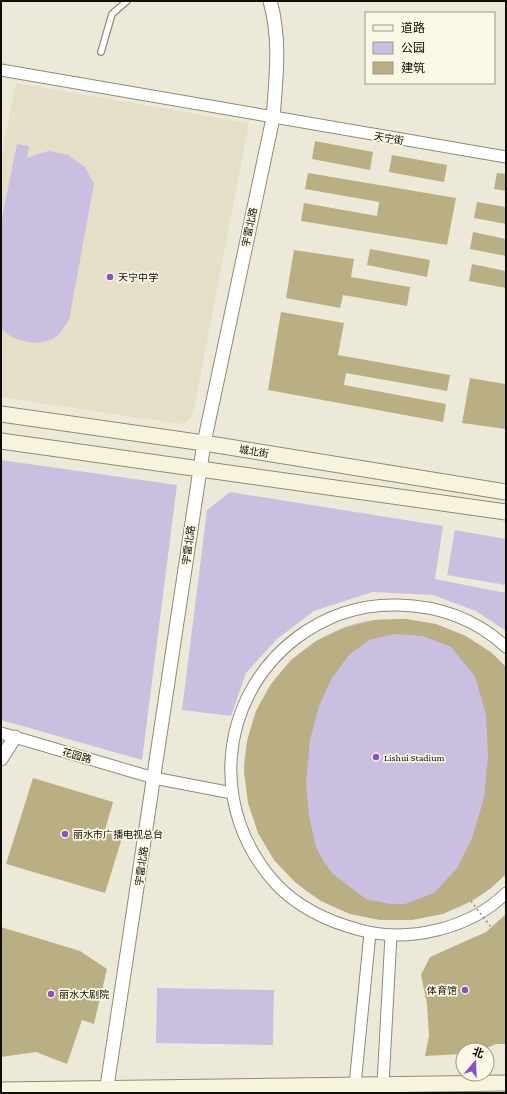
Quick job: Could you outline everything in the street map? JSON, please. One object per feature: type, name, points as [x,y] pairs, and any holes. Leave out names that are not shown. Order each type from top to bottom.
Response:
[{"type":"main road","name":"城北街","points":[[1,414],[204,443],[506,492]]},
{"type":"main road","points":[[1,441],[506,512]]},
{"type":"main road","points":[[1,1090],[107,1091],[383,1084],[506,1083]]},
{"type":"street","name":"宇雷北路","points":[[107,1091],[199,469],[272,118],[276,77],[274,16],[270,1]]},
{"type":"street","name":"天宁街","points":[[1,70],[272,118],[506,157]]},
{"type":"street","points":[[506,647],[492,634],[458,616],[421,606],[382,604],[344,612],[309,628],[279,652],[255,682],[238,716],[231,754],[232,793],[240,827],[253,852],[278,886],[312,911],[336,924],[370,933],[392,935],[430,932],[467,920],[500,900],[506,893]]},
{"type":"street","name":"花园路","points":[[1,733],[154,778],[232,793]]},
{"type":"street","points":[[1,759],[15,737]]},
{"type":"street","points":[[355,1085],[370,933]]},
{"type":"street","points":[[383,1084],[392,935]]},
{"type":"lane","points":[[101,52],[112,14],[127,1]]},
{"type":"path","points":[[471,901],[491,927]]},
{"type":"shaded area","name":"天宁中学","points":[[16,83],[249,123],[193,414],[187,421],[180,424],[1,397],[1,156]]},
{"type":"green space","points":[[17,144],[29,146],[27,158],[48,151],[68,155],[85,167],[94,184],[69,320],[57,336],[44,342],[28,342],[20,340],[7,334],[1,329],[1,223]]},
{"type":"green space","points":[[1,460],[177,485],[142,760],[1,720]]},
{"type":"green space","points":[[230,492],[443,526],[435,579],[506,593],[506,631],[476,611],[433,595],[372,592],[314,611],[277,639],[246,673],[231,716],[182,710],[207,510]]},
{"type":"green space","points":[[455,530],[506,539],[506,585],[447,575]]},
{"type":"green space","name":"Lishui Stadium","points":[[406,619],[451,630],[492,653],[506,874],[480,896],[444,913],[418,919],[392,920],[366,917],[340,910],[317,898],[295,882],[273,857],[246,782],[244,766],[245,754],[252,724],[260,705],[270,686],[283,669],[298,654],[334,631],[354,624],[375,620]]},
{"type":"green space","points":[[157,988],[274,990],[273,1045],[156,1043]]},
{"type":"building","points":[[315,141],[373,152],[370,170],[312,159]]},
{"type":"building","points":[[392,155],[447,165],[444,182],[389,172]]},
{"type":"building","points":[[308,173],[456,198],[447,245],[301,221],[304,203],[377,216],[379,202],[305,189]]},
{"type":"building","points":[[497,173],[506,174],[506,191],[494,189]]},
{"type":"building","points":[[477,202],[506,207],[506,224],[474,218]]},
{"type":"building","points":[[473,232],[506,239],[506,256],[470,249]]},
{"type":"building","points":[[370,249],[430,260],[427,277],[367,265]]},
{"type":"building","points":[[294,250],[354,259],[351,277],[410,287],[407,306],[343,295],[340,308],[286,298]]},
{"type":"building","points":[[472,264],[506,271],[506,288],[469,281]]},
{"type":"building","points":[[281,312],[344,323],[338,355],[450,375],[447,391],[346,373],[344,385],[446,404],[443,422],[268,390]]},
{"type":"building","points":[[470,378],[505,384],[506,429],[462,423]]},
{"type":"building","points":[[406,619],[436,624],[466,636],[492,653],[506,667],[506,874],[491,888],[471,901],[443,914],[412,920],[380,920],[350,914],[321,901],[296,883],[274,860],[258,833],[248,803],[244,772],[247,741],[256,711],[271,684],[291,660],[316,641],[344,628],[374,620]],"holes":[[[395,634],[423,636],[451,647],[475,676],[486,715],[488,757],[484,798],[472,838],[457,868],[434,893],[405,904],[390,904],[366,899],[333,874],[324,862],[316,847],[309,816],[306,783],[310,740],[319,706],[332,678],[349,655],[369,640]]]},
{"type":"building","name":"丽水市广播电视总台","points":[[33,778],[113,802],[105,830],[122,838],[105,893],[6,864]]},
{"type":"building","name":"体育馆","points":[[506,914],[506,1044],[495,1044],[495,1042],[455,1042],[455,1054],[425,1056],[429,1036],[427,1004],[421,975],[430,957],[486,932]]},
{"type":"building","name":"丽水大剧院","points":[[1,927],[80,951],[107,969],[94,1024],[82,1020],[67,1064],[36,1052],[1,1057]]},
{"type":"place","name":"天宁中学","points":[[110,277]]},
{"type":"place","name":"Lishui Stadium","points":[[376,757]]},
{"type":"place","name":"丽水市广播电视总台","points":[[65,834]]},
{"type":"place","name":"体育馆","points":[[465,990]]},
{"type":"place","name":"丽水大剧院","points":[[51,994]]}]
